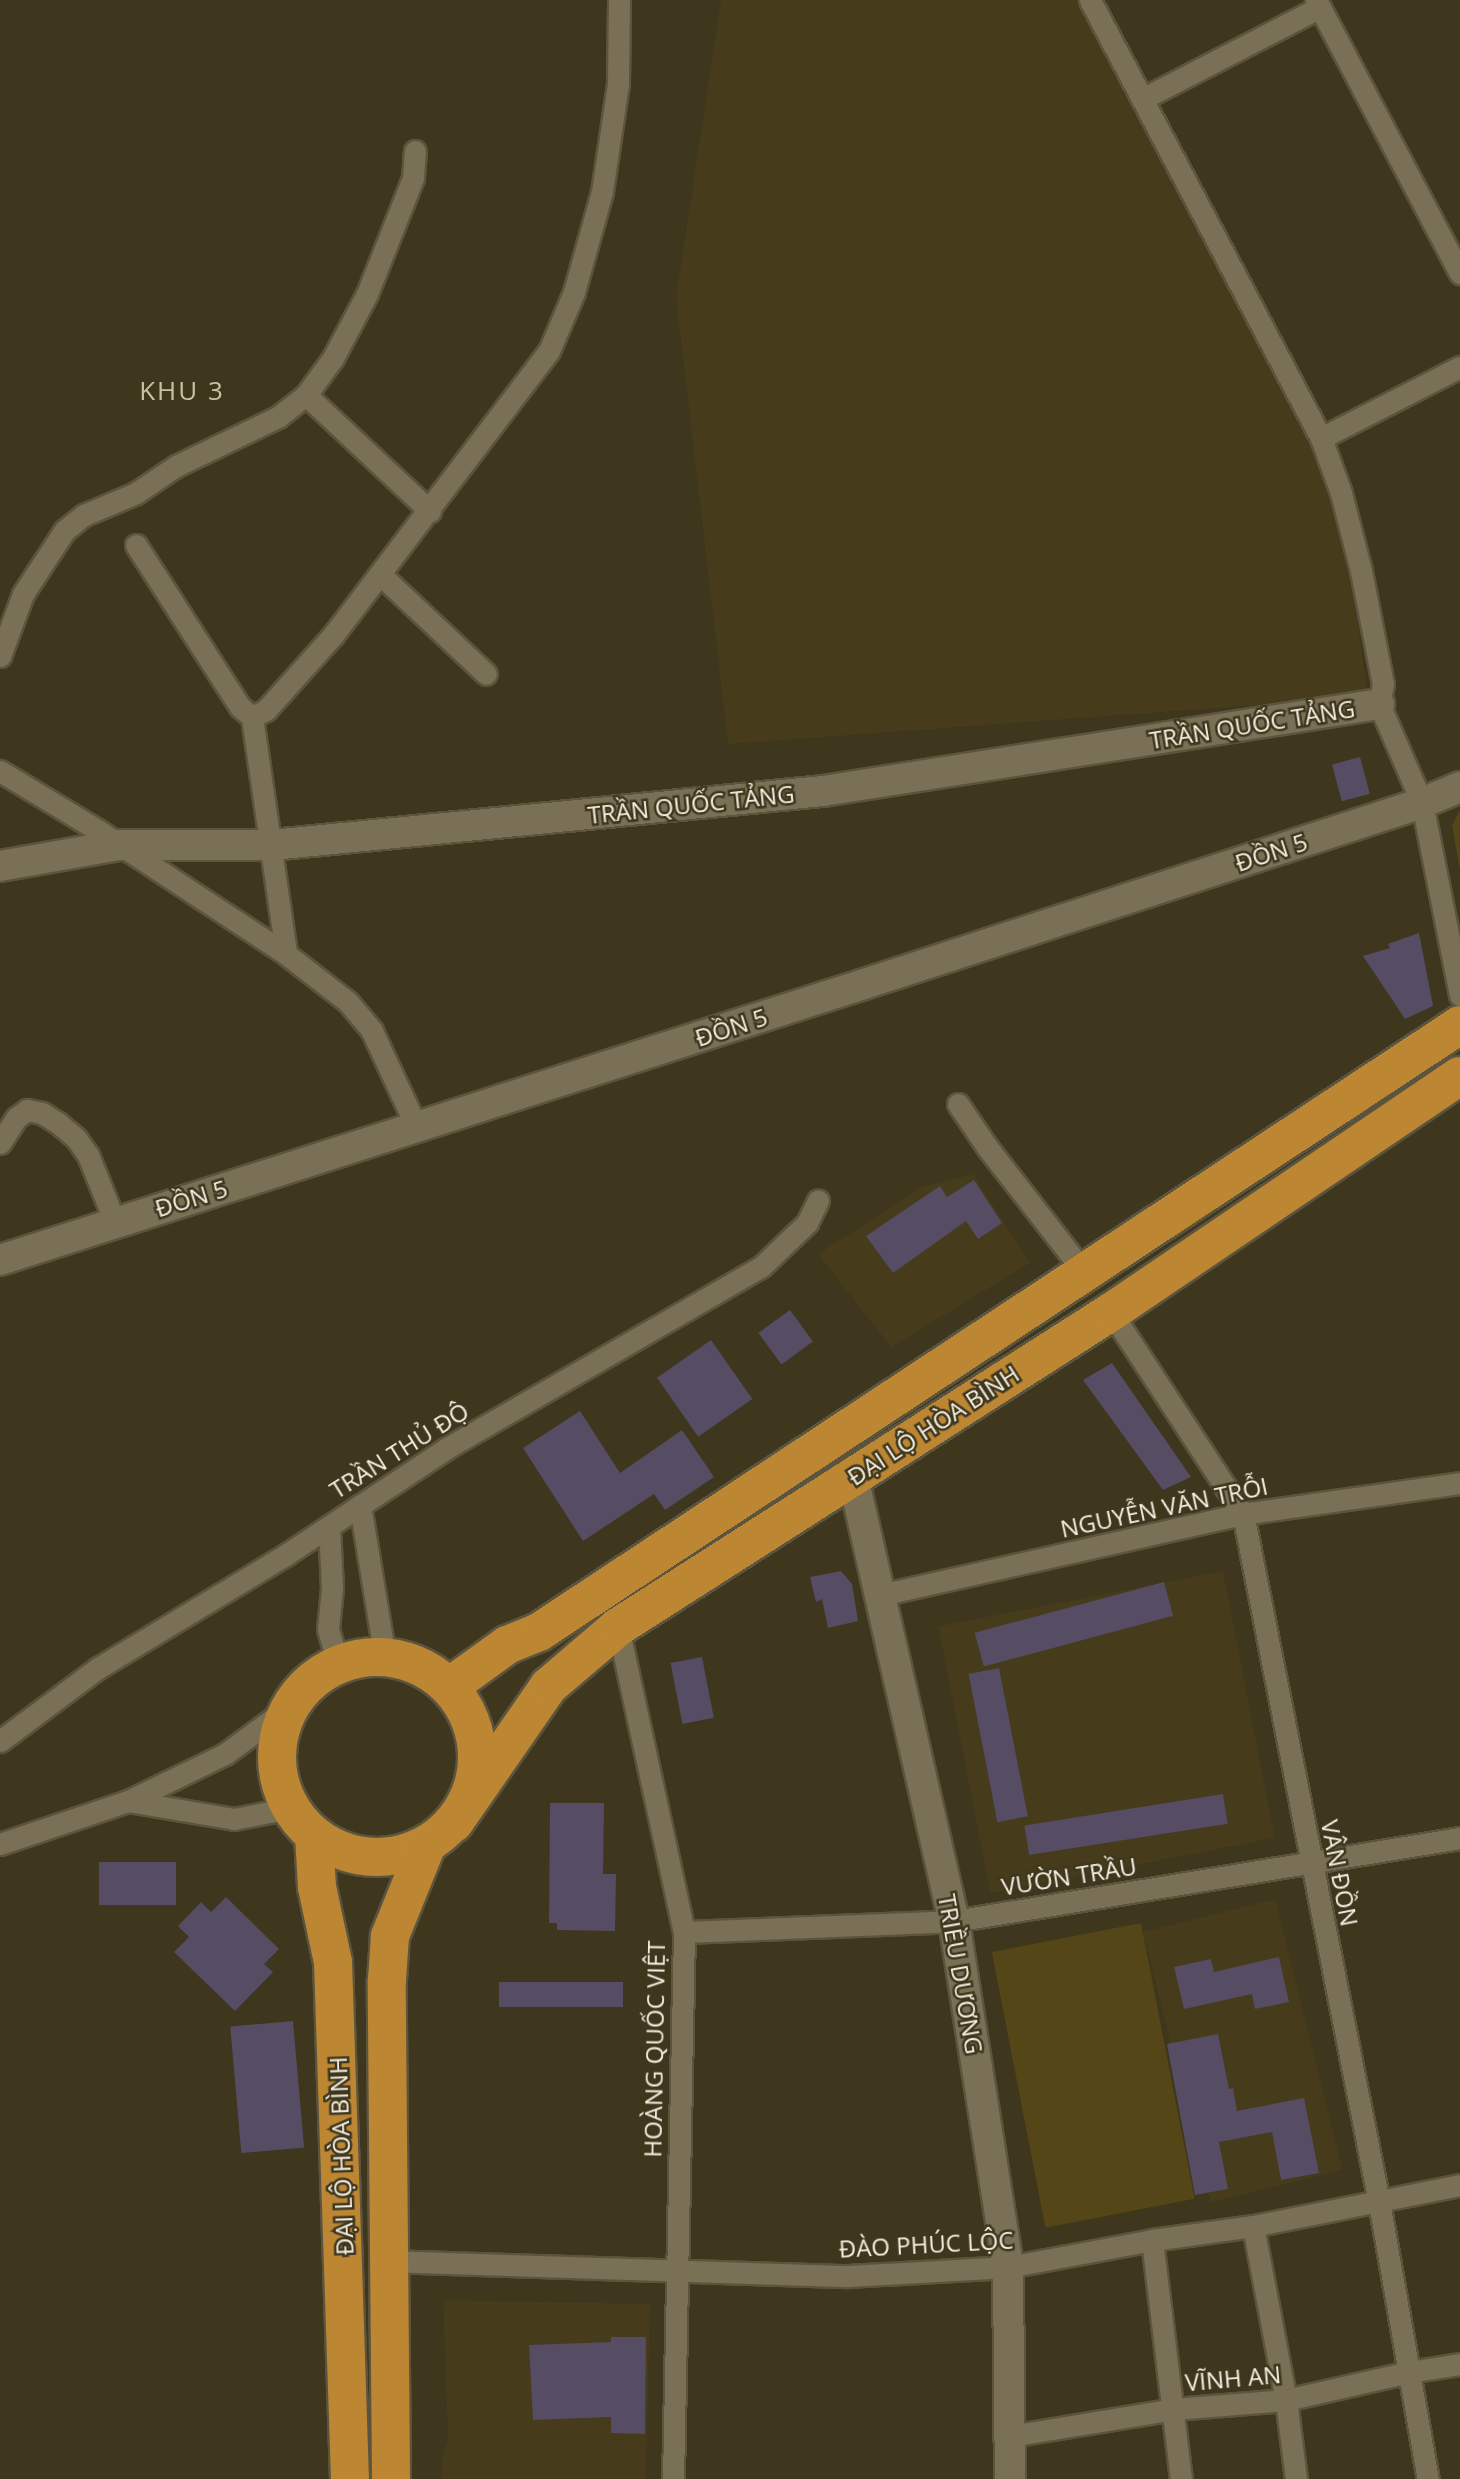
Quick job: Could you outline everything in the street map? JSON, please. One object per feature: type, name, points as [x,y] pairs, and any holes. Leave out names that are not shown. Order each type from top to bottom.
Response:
[{"type":"highway","name":"ĐẠI LỘ HÒA BÌNH","points":[[449,1687],[507,1644],[540,1632],[1460,1025]]},
{"type":"highway","name":"ĐẠI LỘ HÒA BÌNH","points":[[391,2479],[387,2261],[390,1936],[440,1835],[549,1686],[618,1627],[1111,1312],[1460,1076]]},
{"type":"highway","points":[[1084,1272],[1111,1312]]},
{"type":"highway","points":[[838,1435],[857,1474]]},
{"type":"highway","points":[[290,1706],[310,1681],[338,1664],[385,1657],[420,1665],[449,1687],[470,1718],[478,1754],[473,1791],[440,1835],[391,1857],[363,1857],[337,1850],[302,1822]]},
{"type":"highway","name":"ĐẠI LỘ HÒA BÌNH","points":[[290,1706],[279,1730],[276,1757],[280,1784],[302,1822],[332,1962],[345,2258],[351,2479]]},
{"type":"highway","points":[[345,2258],[387,2261]]},
{"type":"street","points":[[252,717],[267,710],[381,575],[550,351],[575,292],[602,192],[618,83],[619,0]]},
{"type":"street","points":[[1090,0],[1321,438],[1341,493],[1361,571],[1383,684],[1379,704],[1422,803],[1460,995]]},
{"type":"street","points":[[1143,99],[1318,3],[1460,273]]},
{"type":"street","points":[[0,656],[32,576],[64,531],[84,514],[136,493],[176,466],[278,417],[306,395],[333,358],[367,294],[413,178],[415,150]]},
{"type":"street","points":[[1321,438],[1460,367]]},
{"type":"street","points":[[306,395],[430,511]]},
{"type":"street","points":[[136,545],[240,707],[252,717],[286,954]]},
{"type":"street","points":[[381,575],[486,674]]},
{"type":"street","name":"TRẦN QUỐC TẢNG","points":[[0,866],[119,845],[272,845],[823,790],[1379,704]]},
{"type":"street","points":[[0,771],[286,954],[363,1016],[416,1128]]},
{"type":"street","name":"ĐỒN 5","points":[[0,1260],[1422,803],[1460,787]]},
{"type":"street","points":[[958,1104],[987,1147],[1084,1272]]},
{"type":"street","points":[[0,1143],[16,1118],[27,1110],[42,1113],[58,1123],[76,1138],[88,1155],[115,1222]]},
{"type":"street","name":"TRẦN THỦ ĐỘ","points":[[0,1741],[98,1668],[329,1526],[447,1448],[761,1267],[807,1223],[818,1200]]},
{"type":"street","name":"VÂN ĐỒN","points":[[1111,1312],[1243,1514],[1379,2202],[1428,2479]]},
{"type":"street","name":"TRIỀU DƯƠNG","points":[[857,1474],[880,1595],[954,1921],[1008,2267],[1010,2479]]},
{"type":"street","name":"NGUYỄN VĂN TRỖI","points":[[880,1595],[1243,1514],[1460,1483]]},
{"type":"street","points":[[360,1505],[385,1657]]},
{"type":"street","points":[[329,1526],[332,1588],[328,1629],[338,1664]]},
{"type":"street","name":"HOÀNG QUỐC VIỆT","points":[[618,1627],[684,1932],[675,2272],[673,2479]]},
{"type":"street","points":[[0,1844],[128,1801],[225,1754],[290,1706]]},
{"type":"street","points":[[128,1801],[234,1819],[302,1822]]},
{"type":"street","name":"VƯỜN TRẦU","points":[[684,1932],[954,1921],[1311,1865],[1460,1838]]},
{"type":"street","name":"ĐÀO PHÚC LỘC","points":[[387,2261],[848,2276],[1008,2267],[1152,2240],[1253,2226],[1460,2185]]},
{"type":"street","points":[[1253,2226],[1286,2400],[1296,2479]]},
{"type":"street","points":[[1152,2240],[1181,2479]]},
{"type":"street","name":"VĨNH AN","points":[[1010,2436],[1174,2409],[1286,2400],[1409,2372],[1460,2364]]},
{"type":"shaded area","points":[[721,0],[1090,0],[1320,442],[1347,544],[1368,697],[728,744],[676,297]]},
{"type":"shaded area","points":[[1460,810],[1460,871],[1452,825]]},
{"type":"shaded area","points":[[973,1174],[1030,1263],[891,1347],[818,1254],[922,1187]]},
{"type":"shaded area","points":[[1223,1571],[1275,1838],[990,1893],[938,1626]]},
{"type":"shaded area","points":[[1275,1899],[1342,2170],[1211,2203],[1143,1932]]},
{"type":"shaded area","points":[[1141,1923],[1195,2199],[1045,2228],[992,1952]]},
{"type":"shaded area","points":[[443,2300],[650,2304],[646,2479],[441,2479],[442,2459],[448,2439]]},
{"type":"building","points":[[1360,757],[1370,794],[1342,801],[1332,765]]},
{"type":"building","points":[[1419,933],[1433,1006],[1405,1019],[1363,956],[1390,948],[1388,944]]},
{"type":"building","points":[[974,1180],[1002,1223],[978,1239],[966,1221],[893,1273],[866,1236],[940,1186],[947,1197]]},
{"type":"building","points":[[790,1310],[813,1342],[781,1364],[758,1333]]},
{"type":"building","points":[[711,1340],[752,1399],[698,1437],[657,1378]]},
{"type":"building","points":[[1112,1363],[1191,1477],[1163,1490],[1083,1380]]},
{"type":"building","points":[[580,1411],[620,1473],[682,1430],[714,1477],[665,1510],[654,1494],[583,1541],[523,1448]]},
{"type":"building","points":[[841,1571],[852,1584],[858,1621],[828,1628],[822,1599],[816,1602],[810,1577]]},
{"type":"building","points":[[1164,1582],[1173,1616],[984,1667],[975,1633]]},
{"type":"building","points":[[702,1657],[714,1718],[682,1724],[671,1663]]},
{"type":"building","points":[[999,1668],[1028,1816],[997,1822],[969,1674]]},
{"type":"building","points":[[1223,1794],[1228,1824],[1029,1855],[1024,1825]]},
{"type":"building","points":[[550,1803],[604,1803],[603,1874],[616,1874],[615,1931],[557,1930],[557,1923],[549,1923]]},
{"type":"building","points":[[99,1862],[176,1862],[176,1905],[99,1905]]},
{"type":"building","points":[[226,1897],[279,1949],[264,1964],[273,1972],[235,2011],[174,1952],[189,1937],[178,1926],[201,1902],[211,1912]]},
{"type":"building","points":[[1279,1957],[1289,2002],[1255,2009],[1252,1994],[1184,2009],[1174,1967],[1211,1959],[1214,1972]]},
{"type":"building","points":[[499,1982],[623,1982],[623,2007],[499,2007]]},
{"type":"building","points":[[293,2021],[304,2148],[241,2153],[230,2026]]},
{"type":"building","points":[[1218,2034],[1229,2089],[1233,2088],[1237,2111],[1304,2098],[1319,2173],[1281,2180],[1272,2132],[1219,2142],[1228,2189],[1195,2195],[1167,2044]]},
{"type":"building","points":[[611,2337],[646,2337],[645,2434],[611,2433],[611,2417],[533,2420],[529,2345],[611,2342]]},
{"type":"district","name":"KHU 3","points":[[182,391]]}]
